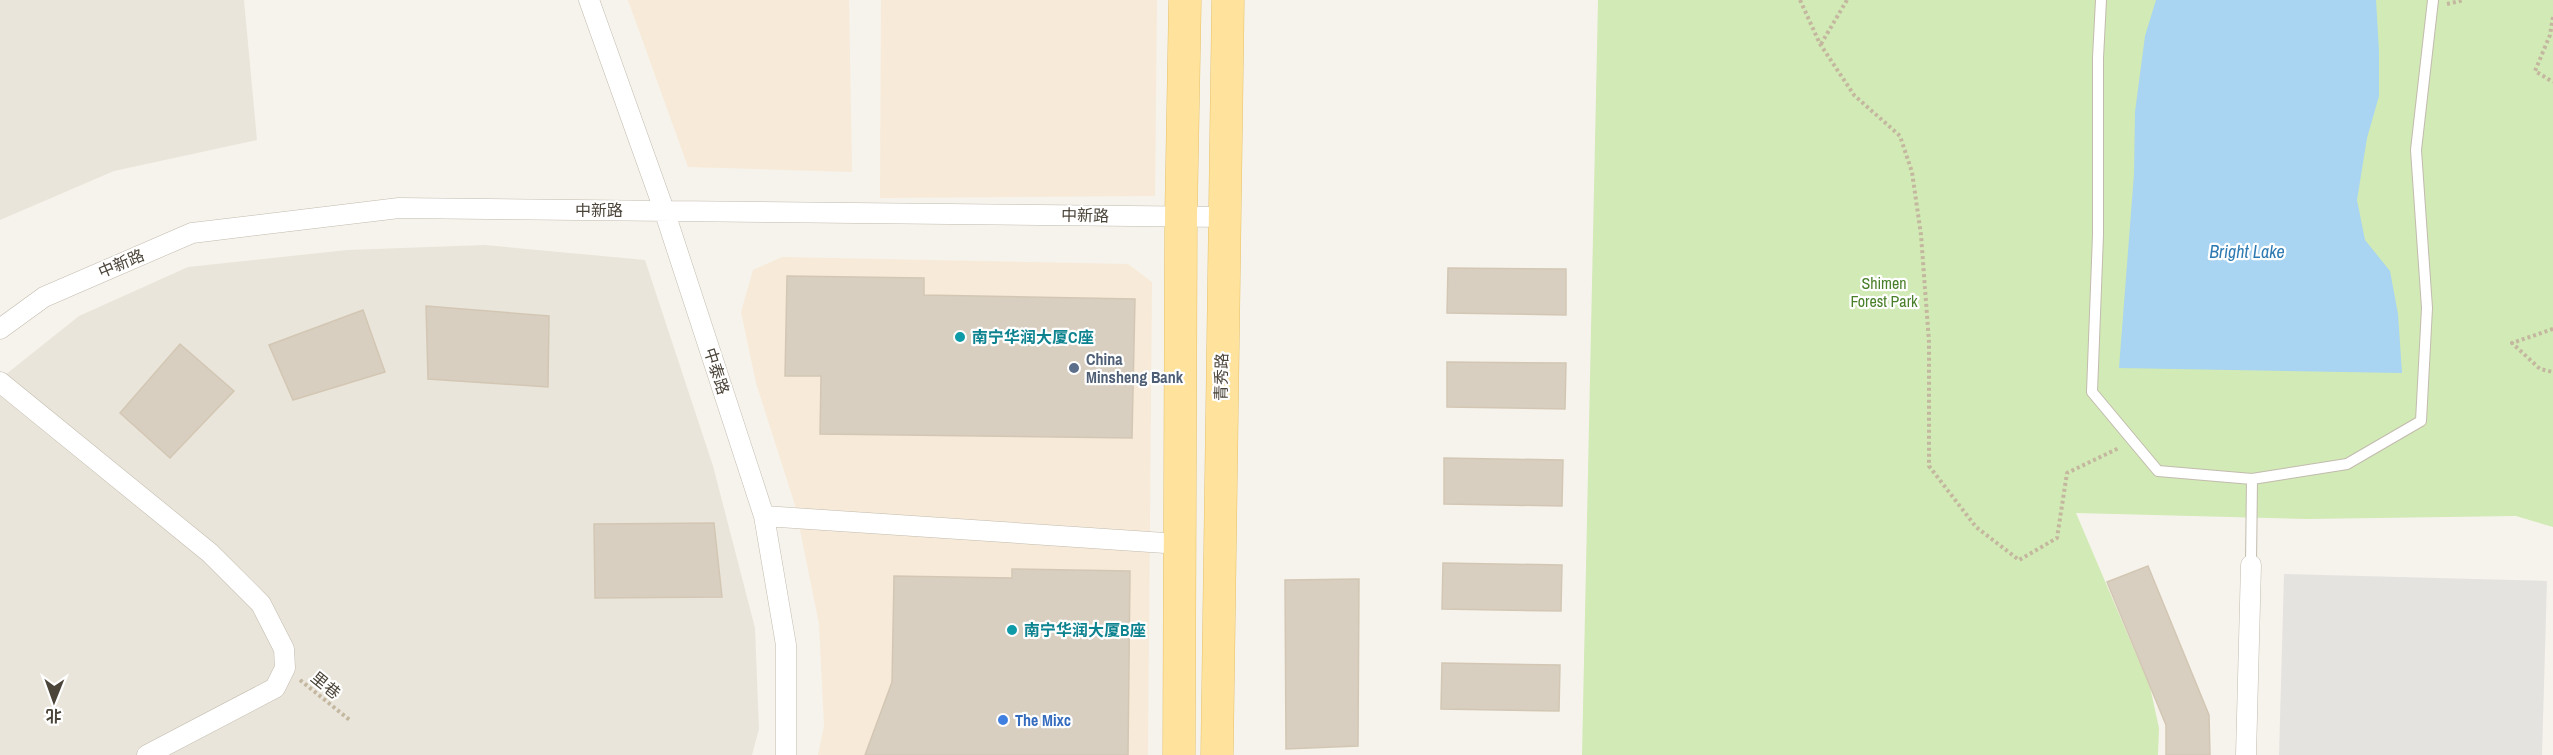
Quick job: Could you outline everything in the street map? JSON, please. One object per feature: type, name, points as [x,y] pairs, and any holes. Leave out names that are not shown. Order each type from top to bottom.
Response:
[{"type":"main road","points":[[1179,755],[1181,216],[1185,0]]},
{"type":"main road","name":"青秀路","points":[[1217,755],[1223,217],[1228,0]]},
{"type":"street","name":"中泰路","points":[[589,0],[664,210],[764,516],[786,645],[786,755]]},
{"type":"street","name":"中新路","points":[[0,330],[44,297],[192,233],[399,208],[1223,217]]},
{"type":"street","points":[[0,382],[210,553],[261,604],[284,649],[285,668],[275,688],[147,755]]},
{"type":"street","points":[[764,516],[1180,544]]},
{"type":"street","points":[[2246,755],[2251,565]]},
{"type":"lane","points":[[2101,0],[2097,58],[2098,235],[2092,392],[2158,471],[2252,479],[2347,464],[2421,422],[2427,308],[2416,150],[2433,0]]},
{"type":"lane","points":[[2251,565],[2252,479]]},
{"type":"path","points":[[1800,0],[1820,44],[1854,95],[1900,136],[1912,172],[1921,235],[1929,342],[1929,466],[1976,527],[2019,560],[2057,538],[2067,473],[2133,441]]},
{"type":"path","points":[[1820,44],[1847,0]]},
{"type":"path","points":[[2553,17],[2550,35],[2535,71],[2553,82]]},
{"type":"path","points":[[2553,329],[2512,343],[2540,369],[2553,372]]},
{"type":"path","name":"里巷","points":[[285,668],[351,721]]},
{"type":"shaded area","points":[[0,0],[244,0],[257,140],[114,171],[0,220]]},
{"type":"shaded area","points":[[628,0],[849,0],[852,172],[688,167]]},
{"type":"shaded area","points":[[881,0],[1157,0],[1155,196],[880,198]]},
{"type":"shaded area","points":[[485,245],[645,260],[713,466],[755,628],[759,729],[752,755],[0,755],[0,379],[79,316],[188,267],[347,250]]},
{"type":"shaded area","points":[[782,257],[1128,264],[1152,282],[1148,755],[818,755],[824,726],[819,624],[795,505],[756,383],[741,312],[753,270]]},
{"type":"shaded area","points":[[2284,574],[2547,581],[2542,755],[2279,755]]},
{"type":"green space","name":"Shimen Forest Park","points":[[1598,0],[2553,0],[2553,527],[2516,516],[2307,519],[2076,513],[2150,687],[2159,728],[2158,755],[1582,755]]},
{"type":"water","name":"Bright Lake","points":[[2156,0],[2376,0],[2379,96],[2367,138],[2357,200],[2365,240],[2390,271],[2398,314],[2402,373],[2119,368],[2134,174],[2135,112],[2145,36]]},
{"type":"building","points":[[1448,268],[1566,269],[1566,315],[1447,313]]},
{"type":"building","name":"南宁华润大厦C座","points":[[787,276],[924,278],[924,295],[1135,299],[1132,438],[820,434],[821,376],[785,376]]},
{"type":"building","points":[[426,306],[549,316],[548,387],[428,379]]},
{"type":"building","points":[[363,310],[385,372],[293,400],[269,345]]},
{"type":"building","points":[[180,344],[234,391],[170,458],[120,413]]},
{"type":"building","points":[[1447,362],[1566,363],[1565,409],[1447,407]]},
{"type":"building","points":[[1444,458],[1563,460],[1562,506],[1444,504]]},
{"type":"building","points":[[714,523],[722,597],[595,598],[594,524]]},
{"type":"building","points":[[1443,563],[1562,565],[1561,611],[1442,609]]},
{"type":"building","points":[[2148,566],[2209,715],[2210,755],[2166,755],[2166,725],[2107,582]]},
{"type":"building","points":[[1012,569],[1130,571],[1128,755],[865,755],[892,682],[894,576],[1012,578]]},
{"type":"building","points":[[1359,579],[1358,746],[1286,749],[1285,580]]},
{"type":"building","points":[[1442,663],[1560,665],[1559,711],[1441,709]]},
{"type":"place","name":"南宁华润大厦C座","points":[[960,337]]},
{"type":"place","name":"China Minsheng Bank","points":[[1074,368]]},
{"type":"place","name":"南宁华润大厦B座","points":[[1012,630]]},
{"type":"place","name":"The Mixc","points":[[1003,720]]}]
